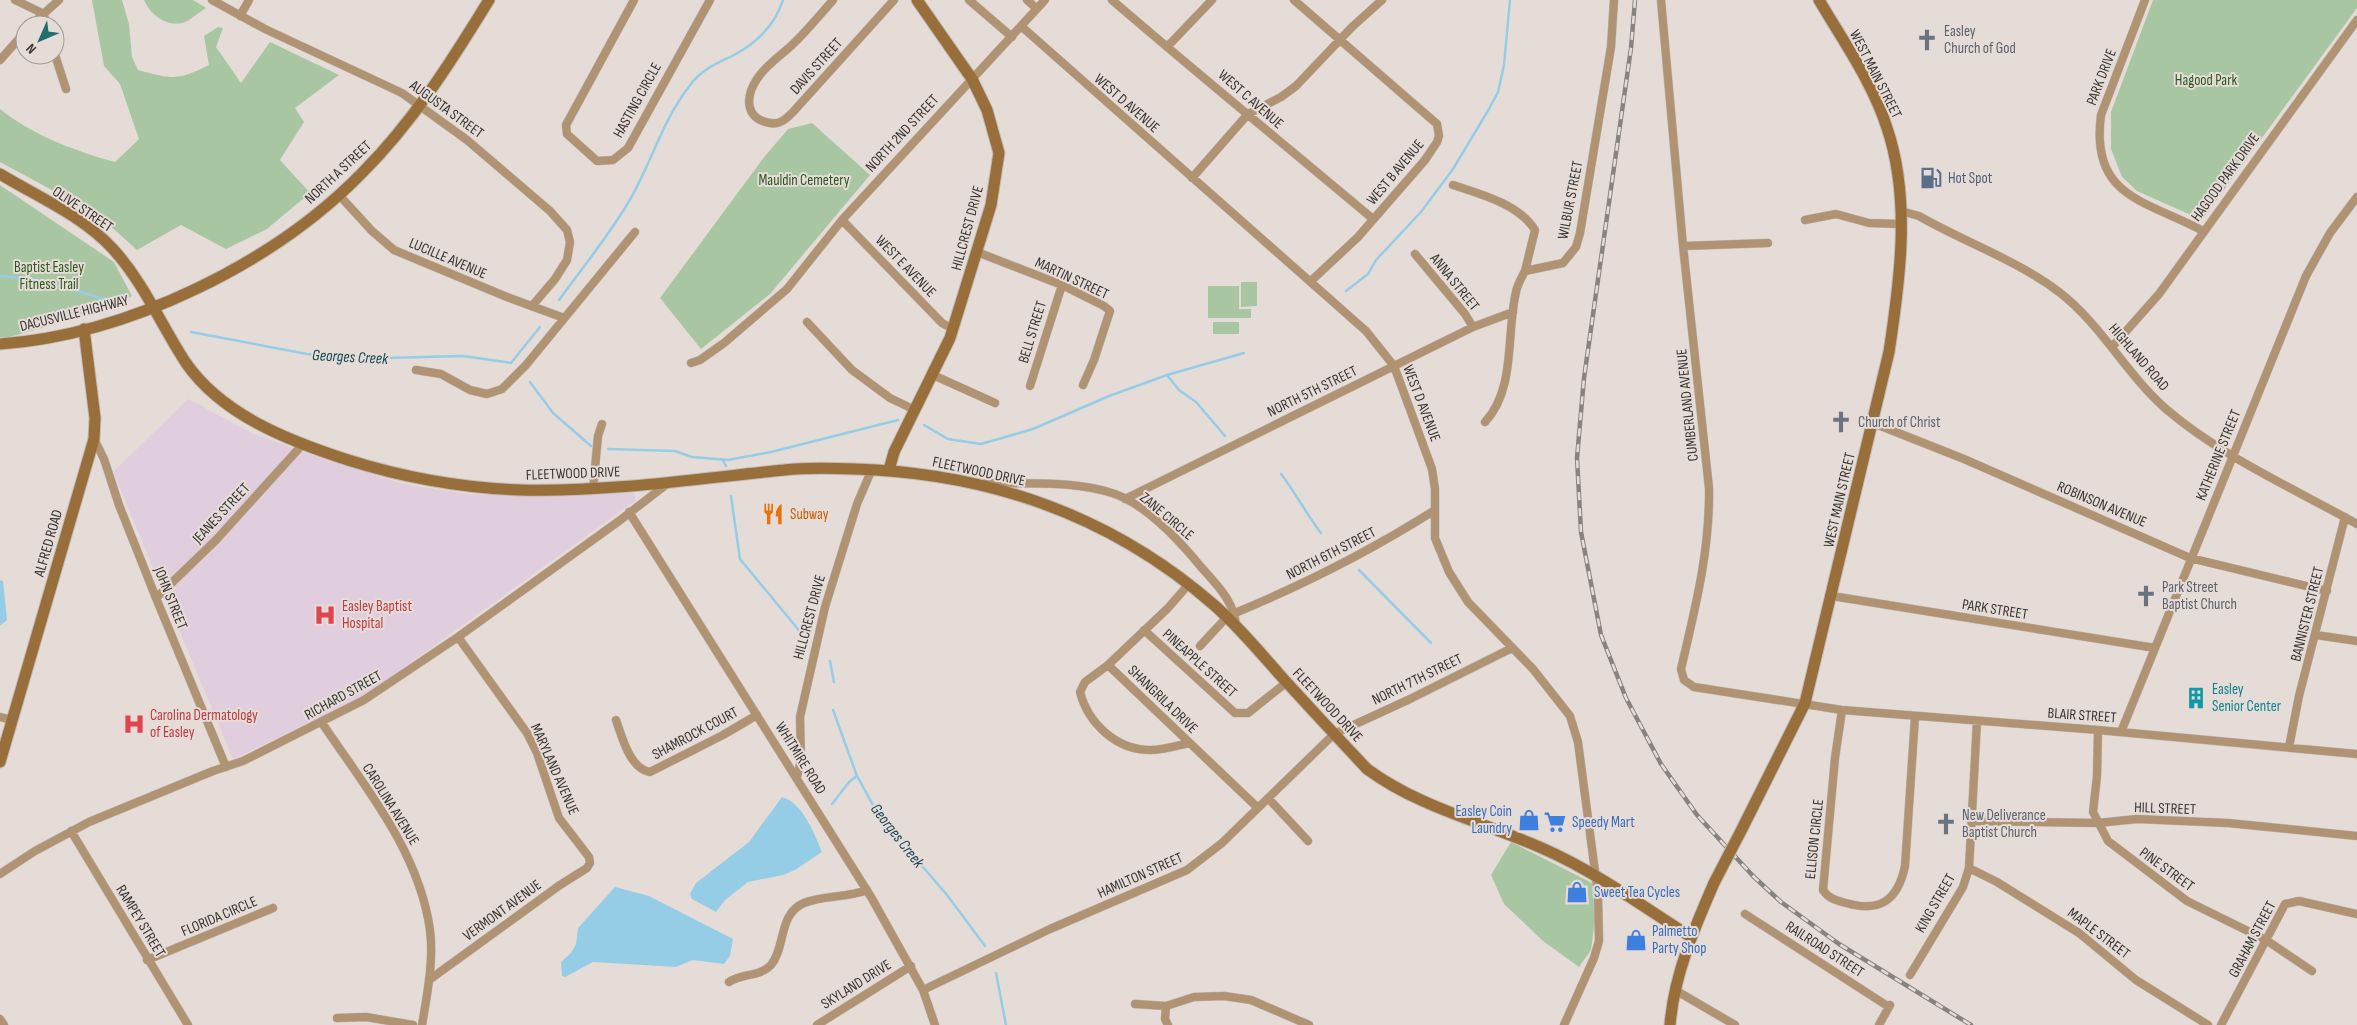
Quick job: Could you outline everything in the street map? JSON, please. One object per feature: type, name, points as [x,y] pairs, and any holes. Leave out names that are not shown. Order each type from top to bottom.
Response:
[{"type":"street","points":[[15,0],[44,14],[59,0]]},
{"type":"street","name":"AUGUSTA STREET","points":[[212,0],[240,16],[402,93],[421,105],[550,211],[567,230],[570,242],[567,260],[532,306]]},
{"type":"street","points":[[240,16],[248,0]]},
{"type":"street","name":"NORTH A STREET","points":[[154,307],[261,253],[292,233],[362,174],[421,105],[489,0]]},
{"type":"street","name":"HASTING CIRCLE","points":[[634,0],[566,125],[567,134],[597,161],[613,160],[628,148],[710,0]]},
{"type":"street","name":"DAVIS STREET","points":[[832,0],[802,35],[759,76],[751,96],[750,113],[756,119],[764,122],[781,123],[894,0]]},
{"type":"street","name":"HILLCREST DRIVE","points":[[889,470],[894,452],[933,375],[953,330],[991,205],[999,153],[987,110],[972,79],[917,0]]},
{"type":"street","points":[[969,0],[1012,37]]},
{"type":"street","points":[[1027,0],[1036,8]]},
{"type":"street","name":"NORTH 2ND STREET","points":[[691,363],[700,360],[724,343],[773,302],[842,220],[1045,0]]},
{"type":"street","name":"WEST C AVENUE","points":[[1112,0],[1334,188],[1373,218]]},
{"type":"street","points":[[1167,47],[1212,0]]},
{"type":"street","name":"WEST B AVENUE","points":[[1294,0],[1437,124],[1439,130],[1437,142],[1424,160],[1373,218],[1311,281]]},
{"type":"street","points":[[1192,178],[1248,114],[1281,97],[1296,86],[1382,0]]},
{"type":"street","name":"WILBUR STREET","points":[[1525,270],[1563,263],[1576,246],[1580,233],[1611,46],[1614,0]]},
{"type":"street","name":"CUMBERLAND AVENUE","points":[[1661,0],[1683,246],[1706,452],[1710,514],[1704,571],[1681,675],[1694,687],[1805,703]]},
{"type":"street","name":"WEST MAIN STREET","points":[[1670,1025],[1675,990],[1691,937],[1714,884],[1805,703],[1889,352],[1895,310],[1901,211],[1896,164],[1888,128],[1876,100],[1819,0]]},
{"type":"street","name":"PARK DRIVE","points":[[2145,0],[2100,115],[2098,131],[2100,147],[2109,175],[2117,187],[2147,206],[2177,217],[2202,232]]},
{"type":"street","name":"HAGOOD PARK DRIVE","points":[[2112,347],[2140,318],[2357,20]]},
{"type":"street","name":"WEST D AVENUE","points":[[1021,26],[1366,330],[1389,357],[1394,366],[1432,469],[1435,538],[1449,572],[1468,602],[1533,669],[1570,716],[1578,742],[1598,894],[1598,941],[1594,958],[1564,1025]]},
{"type":"street","points":[[0,60],[15,43]]},
{"type":"street","points":[[58,65],[66,89]]},
{"type":"street","name":"OLIVE STREET","points":[[0,174],[99,235],[134,275],[154,307]]},
{"type":"street","points":[[1453,185],[1502,203],[1529,221],[1534,230],[1525,270],[1516,290],[1506,377],[1496,410],[1485,422]]},
{"type":"street","name":"LUCILLE AVENUE","points":[[339,195],[372,231],[394,250],[564,318]]},
{"type":"street","name":"KATHERINE STREET","points":[[2121,732],[2306,276],[2330,233],[2357,196]]},
{"type":"street","name":"HIGHLAND ROAD","points":[[1901,211],[1919,216],[2027,272],[2058,291],[2076,307],[2112,347],[2148,392],[2165,408],[2234,456],[2357,524]]},
{"type":"street","points":[[1805,220],[1836,214],[1869,223],[1900,224]]},
{"type":"street","name":"WEST E AVENUE","points":[[842,220],[942,324],[953,330]]},
{"type":"street","points":[[416,370],[441,374],[470,390],[487,394],[502,389],[526,365],[635,232]]},
{"type":"street","points":[[1683,246],[1768,243]]},
{"type":"street","name":"MARTIN STREET","points":[[977,252],[1062,285],[1104,306],[1110,311],[1094,360],[1083,385]]},
{"type":"street","name":"ANNA STREET","points":[[1415,254],[1465,314],[1473,327]]},
{"type":"street","name":"BELL STREET","points":[[1030,386],[1062,285]]},
{"type":"street","name":"DACUSVILLE HIGHWAY","points":[[0,344],[26,342],[84,329],[154,307]]},
{"type":"street","name":"FLEETWOOD DRIVE","points":[[154,307],[186,362],[210,392],[227,406],[303,444],[383,470],[470,485],[520,490],[593,489],[667,484],[790,469],[872,469],[954,478],[1036,500],[1080,519],[1148,557],[1231,615],[1236,627],[1334,734],[1367,769],[1388,784],[1421,802],[1527,842],[1594,874],[1691,937]]},
{"type":"street","name":"NORTH 5TH STREET","points":[[1125,499],[1473,327],[1513,312]]},
{"type":"street","points":[[807,322],[852,370],[890,398],[915,410]]},
{"type":"street","name":"ALFRED ROAD","points":[[0,762],[94,439],[95,418],[84,329]]},
{"type":"street","points":[[933,375],[995,403]]},
{"type":"street","name":"ROBINSON AVENUE","points":[[1873,423],[1964,459],[2190,558],[2327,591]]},
{"type":"street","points":[[593,489],[598,436],[602,424]]},
{"type":"street","name":"JOHN STREET","points":[[94,439],[104,459],[119,505],[156,598],[226,767]]},
{"type":"street","name":"JEANES STREET","points":[[156,598],[216,540],[303,444]]},
{"type":"street","name":"HILLCREST DRIVE","points":[[797,777],[801,760],[800,717],[825,607],[856,504],[872,469]]},
{"type":"street","name":"ZANE CIRCLE","points":[[978,483],[1087,488],[1114,494],[1125,499],[1158,523],[1193,557],[1223,591],[1231,615]]},
{"type":"street","name":"RICHARD STREET","points":[[0,874],[35,851],[71,831],[243,761],[322,723],[394,682],[667,484]]},
{"type":"street","name":"NORTH 6TH STREET","points":[[1231,615],[1289,590],[1386,542],[1435,510]]},
{"type":"street","name":"WHITMIRE ROAD","points":[[630,512],[867,890],[911,966],[923,990],[935,1025]]},
{"type":"street","name":"BANNISTER STREET","points":[[2289,746],[2299,696],[2345,518]]},
{"type":"street","name":"SHANGRILA DRIVE","points":[[1188,585],[1108,665],[1258,808]]},
{"type":"street","name":"PARK STREET","points":[[1832,596],[2155,648]]},
{"type":"street","points":[[1200,646],[1231,615]]},
{"type":"street","name":"PINEAPPLE STREET","points":[[1144,630],[1235,713],[1248,713],[1286,682]]},
{"type":"street","points":[[2316,636],[2357,641]]},
{"type":"street","name":"MARYLAND AVENUE","points":[[458,637],[527,733],[537,753],[560,818],[589,856],[590,863]]},
{"type":"street","name":"NORTH 7TH STREET","points":[[1334,734],[1410,700],[1512,648]]},
{"type":"street","points":[[1108,665],[1085,682],[1080,692],[1083,705],[1102,731],[1118,742],[1135,748],[1150,750],[1188,743]]},
{"type":"street","name":"BLAIR STREET","points":[[1805,703],[1842,710],[1916,717],[2289,746],[2357,754]]},
{"type":"street","name":"ELLISON CIRCLE","points":[[1842,710],[1835,758],[1822,890],[1829,898],[1859,907],[1882,904],[1892,897],[1902,884],[1916,717]]},
{"type":"street","name":"SHAMROCK COURT","points":[[616,720],[624,744],[637,764],[644,772],[650,772],[723,735],[757,715]]},
{"type":"street","points":[[0,716],[12,720]]},
{"type":"street","name":"KING STREET","points":[[1910,975],[1963,887],[1969,868],[1977,721]]},
{"type":"street","name":"CAROLINA AVENUE","points":[[322,723],[387,818],[406,852],[425,905],[428,923],[429,980],[422,1025]]},
{"type":"street","name":"PINE STREET","points":[[2098,730],[2097,776],[2093,812],[2108,841],[2162,884],[2187,901],[2266,940],[2312,971]]},
{"type":"street","name":"HAMILTON STREET","points":[[923,990],[1050,929],[1187,870],[1222,843],[1334,734]]},
{"type":"street","points":[[1268,798],[1308,841]]},
{"type":"street","name":"HILL STREET","points":[[1971,822],[2098,823],[2137,819],[2228,823],[2357,836]]},
{"type":"street","name":"RAMPEY STREET","points":[[71,831],[147,960],[188,1025]]},
{"type":"street","name":"VERMONT AVENUE","points":[[429,980],[560,884],[587,868],[590,863]]},
{"type":"street","name":"MAPLE STREET","points":[[1969,868],[1997,882],[2079,932],[2136,980],[2208,1025]]},
{"type":"street","points":[[729,982],[739,976],[757,973],[770,967],[776,956],[788,918],[796,908],[804,903],[852,896],[867,890]]},
{"type":"street","name":"GRAHAM STREET","points":[[2221,1025],[2266,940],[2278,913],[2285,904],[2299,901],[2357,914]]},
{"type":"street","name":"FLORIDA CIRCLE","points":[[147,960],[273,908]]},
{"type":"street","name":"RAILROAD STREET","points":[[1745,914],[1890,1006],[1880,1025]]},
{"type":"street","name":"SKYLAND DRIVE","points":[[817,1025],[911,966]]},
{"type":"street","points":[[1675,990],[1735,1025]]},
{"type":"street","points":[[1135,1004],[1166,1006],[1194,997],[1224,996],[1251,1000],[1309,1025]]},
{"type":"street","points":[[1166,1006],[1165,1019],[1168,1025]]},
{"type":"street","points":[[337,1018],[355,1016],[413,1025]]},
{"type":"street","points":[[0,1019],[4,1025]]},
{"type":"shaded area","name":"Easley Baptist Hospital","points":[[188,399],[254,434],[332,462],[404,484],[467,494],[546,497],[635,493],[635,501],[367,694],[233,759],[113,472]]},
{"type":"green space","points":[[92,0],[122,0],[129,24],[132,57],[138,70],[174,77],[189,74],[209,65],[204,36],[218,27],[223,28],[216,47],[241,83],[270,42],[339,75],[295,108],[304,122],[280,160],[310,193],[267,229],[226,249],[181,225],[137,250],[98,215],[0,162],[0,109],[26,127],[54,141],[115,162],[139,139],[120,84],[104,66]]},
{"type":"green space","points":[[144,0],[193,0],[206,8],[185,22],[176,24],[159,18],[150,10]]},
{"type":"green space","name":"Hagood Park","points":[[2153,0],[2357,0],[2357,8],[2202,220],[2137,191],[2122,177],[2111,149],[2111,112]]},
{"type":"green space","name":"Mauldin Cemetery","points":[[812,123],[870,175],[770,294],[701,349],[660,298],[765,156],[788,129]]},
{"type":"green space","name":"Baptist Easley Fitness Trail","points":[[0,185],[114,262],[132,296],[108,309],[10,337],[0,337]]},
{"type":"green space","points":[[1241,282],[1257,282],[1257,306],[1241,307]]},
{"type":"green space","points":[[1208,286],[1239,286],[1239,309],[1251,309],[1251,318],[1208,318]]},
{"type":"green space","points":[[1213,322],[1239,322],[1239,334],[1213,334]]},
{"type":"green space","points":[[1511,842],[1592,883],[1595,919],[1591,950],[1579,967],[1543,941],[1504,904],[1491,875]]},
{"type":"water","points":[[0,580],[3,581],[7,620],[0,626]]},
{"type":"water","points":[[782,797],[796,805],[802,812],[822,852],[795,870],[783,875],[748,882],[725,900],[716,912],[692,899],[690,894],[696,883],[749,842]]},
{"type":"water","points":[[615,887],[649,896],[733,939],[730,956],[724,964],[693,960],[676,967],[593,962],[565,977],[562,976],[561,962],[571,953],[576,944],[578,928]]},
{"type":"waterway","points":[[559,300],[625,208],[642,177],[664,129],[691,84],[705,70],[734,55],[758,39],[770,25],[783,0]]},
{"type":"waterway","points":[[1346,291],[1368,274],[1376,260],[1421,212],[1453,169],[1489,109],[1498,92],[1504,65],[1510,0]]},
{"type":"waterway","name":"Georges Creek","points":[[0,276],[42,280],[107,300]]},
{"type":"waterway","name":"Georges Creek","points":[[191,332],[307,354],[384,358],[463,356],[511,363],[540,327]]},
{"type":"waterway","points":[[924,425],[948,439],[981,444],[1033,429],[1109,396],[1167,375],[1244,353]]},
{"type":"waterway","points":[[1167,375],[1179,390],[1196,402],[1225,436]]},
{"type":"waterway","name":"Georges Creek","points":[[530,382],[553,413],[591,446]]},
{"type":"waterway","points":[[608,449],[675,451],[692,457],[728,460],[771,452],[898,420]]},
{"type":"waterway","name":"Georges Creek","points":[[722,459],[726,466]]},
{"type":"waterway","points":[[1281,474],[1321,533]]},
{"type":"waterway","name":"Georges Creek","points":[[731,496],[740,559],[802,634]]},
{"type":"waterway","points":[[1359,570],[1431,643]]},
{"type":"waterway","name":"Georges Creek","points":[[830,661],[834,682]]},
{"type":"waterway","name":"Georges Creek","points":[[833,710],[857,776],[879,816],[947,895],[985,946]]},
{"type":"waterway","points":[[832,804],[849,782],[857,776]]},
{"type":"waterway","name":"Georges Creek","points":[[996,973],[1006,1025]]},
{"type":"railway","points":[[1635,0],[1631,48],[1584,378],[1577,458],[1581,532],[1601,635],[1626,698],[1661,764],[1697,815],[1753,876],[1781,902],[1839,944],[1971,1025]]},
{"type":"place","name":"Easley Church of God","points":[[1927,40]]},
{"type":"place","name":"Hot Spot","points":[[1931,178]]},
{"type":"place","name":"Church of Christ","points":[[1841,422]]},
{"type":"place","name":"Subway","points":[[773,514]]},
{"type":"place","name":"Park Street Baptist Church","points":[[2146,596]]},
{"type":"place","name":"Easley Baptist Hospital","points":[[325,615]]},
{"type":"place","name":"Easley Senior Center","points":[[2196,698]]},
{"type":"place","name":"Carolina Dermatology of Easley","points":[[134,724]]},
{"type":"place","name":"Easley Coin Laundry","points":[[1529,820]]},
{"type":"place","name":"Speedy Mart","points":[[1555,822]]},
{"type":"place","name":"New Deliverance Baptist Church","points":[[1946,824]]},
{"type":"place","name":"Sweet Tea Cycles","points":[[1577,892]]},
{"type":"place","name":"Palmetto Party Shop","points":[[1636,940]]}]
